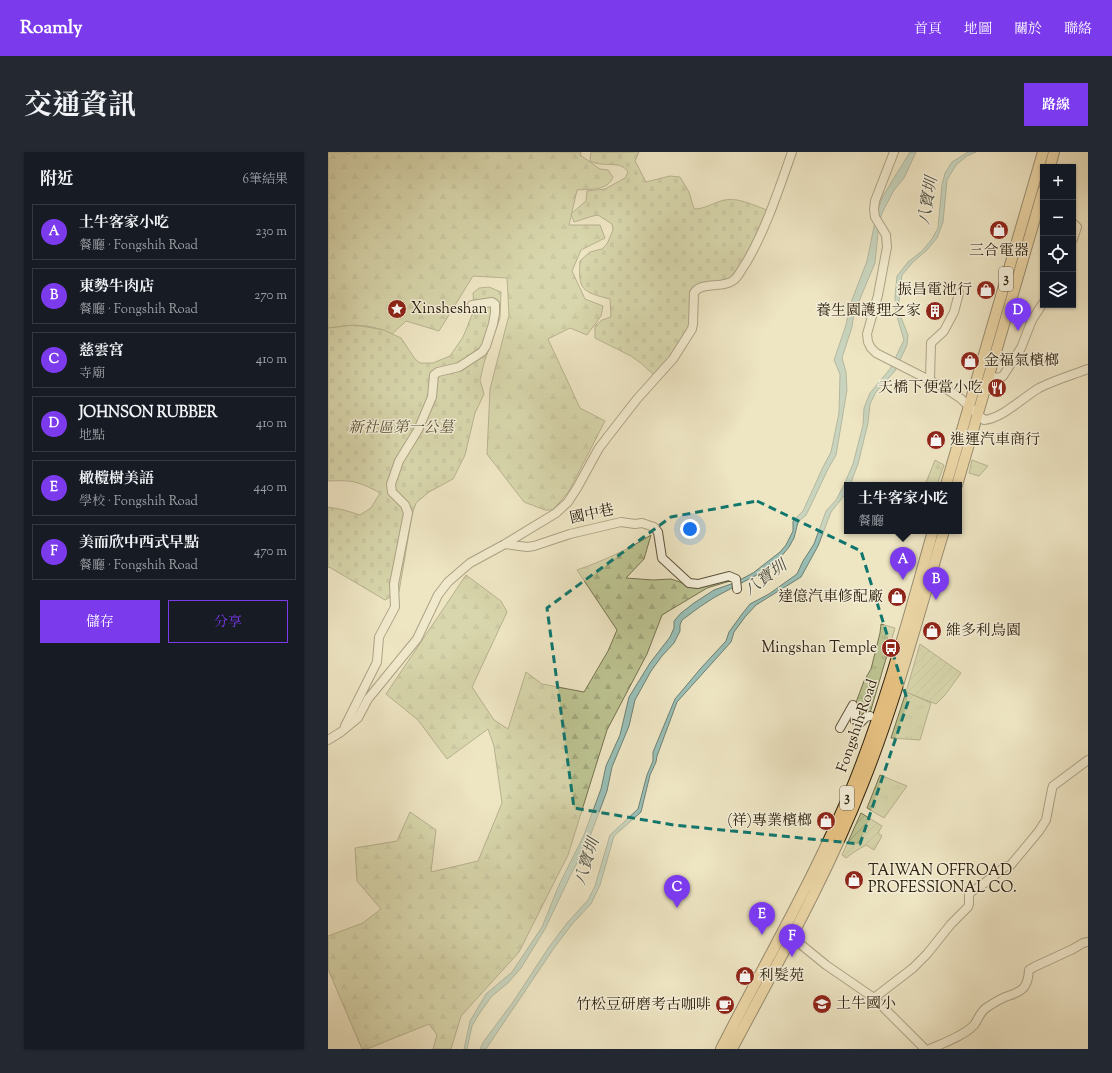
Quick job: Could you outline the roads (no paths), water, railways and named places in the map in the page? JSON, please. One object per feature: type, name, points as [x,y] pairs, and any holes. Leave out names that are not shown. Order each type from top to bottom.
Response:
[{"type":"main road","name":"3","points":[[947,482],[1043,152]]},
{"type":"main road","points":[[1051,164],[1054,152]]},
{"type":"main road","name":"3","points":[[958,482],[1040,210]]},
{"type":"main road","name":"Fongshih Road","points":[[732,1049],[748,1019],[786,936],[816,865],[840,814],[870,739],[889,683],[932,534]]},
{"type":"main road","name":"Fongshih Road","points":[[721,1049],[738,1016],[834,853],[868,770],[897,688],[943,534]]},
{"type":"street","points":[[328,740],[341,732],[358,718],[368,699],[417,639],[438,595],[448,582],[470,563],[506,544],[556,513],[568,502],[599,448],[637,399],[673,359],[692,328],[694,293],[696,290],[731,282],[737,276],[755,247],[781,184],[792,152]]},
{"type":"street","points":[[894,152],[875,201],[874,209],[874,217],[886,234],[887,247],[878,295],[867,334],[868,342],[871,348],[876,353],[930,379],[945,388],[969,406],[984,420],[996,417],[1039,388],[1088,369]]},
{"type":"street","points":[[930,379],[931,343],[944,332],[954,312],[959,293]]},
{"type":"street","points":[[341,732],[377,662],[379,638],[395,607],[394,584],[408,513],[405,505],[392,492],[391,484],[399,461],[418,430],[432,397],[434,374],[460,367],[482,352],[486,346],[493,324],[495,304],[492,302],[472,305]]},
{"type":"street","points":[[989,376],[997,378],[1005,376],[1021,348],[1032,320],[1040,307]]},
{"type":"street","name":"國中巷","points":[[506,544],[527,546],[538,545],[570,534],[622,522],[635,524],[642,523],[654,527],[658,532],[662,558],[689,583],[698,584],[729,576],[736,579],[737,589]]},
{"type":"street","points":[[840,728],[853,705],[855,711],[855,721],[860,722],[866,717],[870,716]]},
{"type":"street","points":[[874,998],[913,968],[927,954],[951,924],[968,908],[971,892],[1006,866],[1010,866],[1039,831],[1046,820],[1053,786],[1088,760]]},
{"type":"street","points":[[786,936],[799,943],[826,965],[874,998],[925,1049]]},
{"type":"street","points":[[930,1049],[958,1036],[973,1026],[984,1009],[1007,996],[1015,995],[1021,991],[1028,981],[1029,970],[1088,942]]},
{"type":"street","points":[[738,1016],[748,1019]]},
{"type":"water","name":"八寶圳","points":[[910,152],[916,152],[904,178],[894,190],[882,213],[879,223],[875,263],[854,313],[852,327],[842,358],[846,372],[847,390],[836,455],[806,515],[798,522],[794,538],[780,558],[768,569],[715,597],[682,620],[680,631],[674,643],[651,671],[635,700],[629,726],[612,767],[607,791],[586,847],[572,872],[545,929],[521,968],[508,983],[492,996],[479,1014],[472,1026],[467,1049],[464,1049],[470,1021],[486,994],[512,972],[542,927],[559,885],[584,835],[601,789],[606,766],[620,735],[629,697],[650,663],[670,637],[674,628],[674,621],[681,613],[694,603],[714,590],[734,583],[753,573],[780,552],[786,545],[793,531],[793,521],[803,511],[831,452],[839,413],[840,374],[834,360],[846,325],[850,305],[867,261],[877,212],[883,196]]},
{"type":"water","name":"八寶圳","points":[[968,152],[976,152],[967,156],[956,165],[947,180],[943,222],[937,238],[902,275],[898,310],[908,335],[907,345],[895,371],[876,392],[870,404],[868,423],[858,464],[851,482],[845,482],[853,464],[863,425],[864,408],[870,393],[890,369],[904,340],[896,313],[895,296],[897,276],[908,262],[922,251],[932,239],[938,228],[942,185],[945,173],[952,162]]},
{"type":"water","name":"八寶圳","points":[[844,485],[844,496],[831,512],[818,546],[801,577],[756,605],[734,632],[731,642],[677,702],[650,775],[641,812],[614,836],[600,885],[591,904],[573,923],[554,948],[486,1049],[480,1049],[549,947],[567,923],[588,900],[595,886],[610,835],[638,809],[647,775],[653,761],[653,752],[675,699],[726,641],[729,632],[750,604],[769,594],[797,574],[814,544],[826,511],[836,500]]},
{"type":"place","name":"三合電器","points":[[999,230]]},
{"type":"place","name":"振昌電池行","points":[[986,290]]},
{"type":"place","name":"Xinsheshan","points":[[397,309]]},
{"type":"place","name":"養生園護理之家","points":[[935,311]]},
{"type":"place","name":"JOHNSON RUBBER","points":[[1018,331]]},
{"type":"place","name":"金福氣檳榔","points":[[970,361]]},
{"type":"place","name":"天橋下便當小吃","points":[[997,388]]},
{"type":"place","name":"進運汽車商行","points":[[936,440]]},
{"type":"place","name":"土牛客家小吃","points":[[903,580]]},
{"type":"place","name":"達億汽車修配廠","points":[[897,597]]},
{"type":"place","name":"東勢牛肉店","points":[[936,600]]},
{"type":"place","name":"維多利鳥園","points":[[932,631]]},
{"type":"place","name":"Mingshan Temple","points":[[891,648]]},
{"type":"place","name":"(祥)專業檳榔","points":[[826,821]]},
{"type":"place","name":"TAIWAN OFFROAD PROFESSIONAL CO.","points":[[854,880]]},
{"type":"place","name":"慈雲宮","points":[[677,908]]},
{"type":"place","name":"橄欖樹美語","points":[[762,935]]},
{"type":"place","name":"美而欣中西式早點","points":[[792,957]]},
{"type":"place","name":"利髮苑","points":[[745,976]]},
{"type":"place","name":"土牛國小","points":[[822,1004]]},
{"type":"place","name":"竹松豆研磨考古咖啡","points":[[725,1005]]},
{"type":"park label","name":"新社區第一公墓","points":[[401,428]]}]
